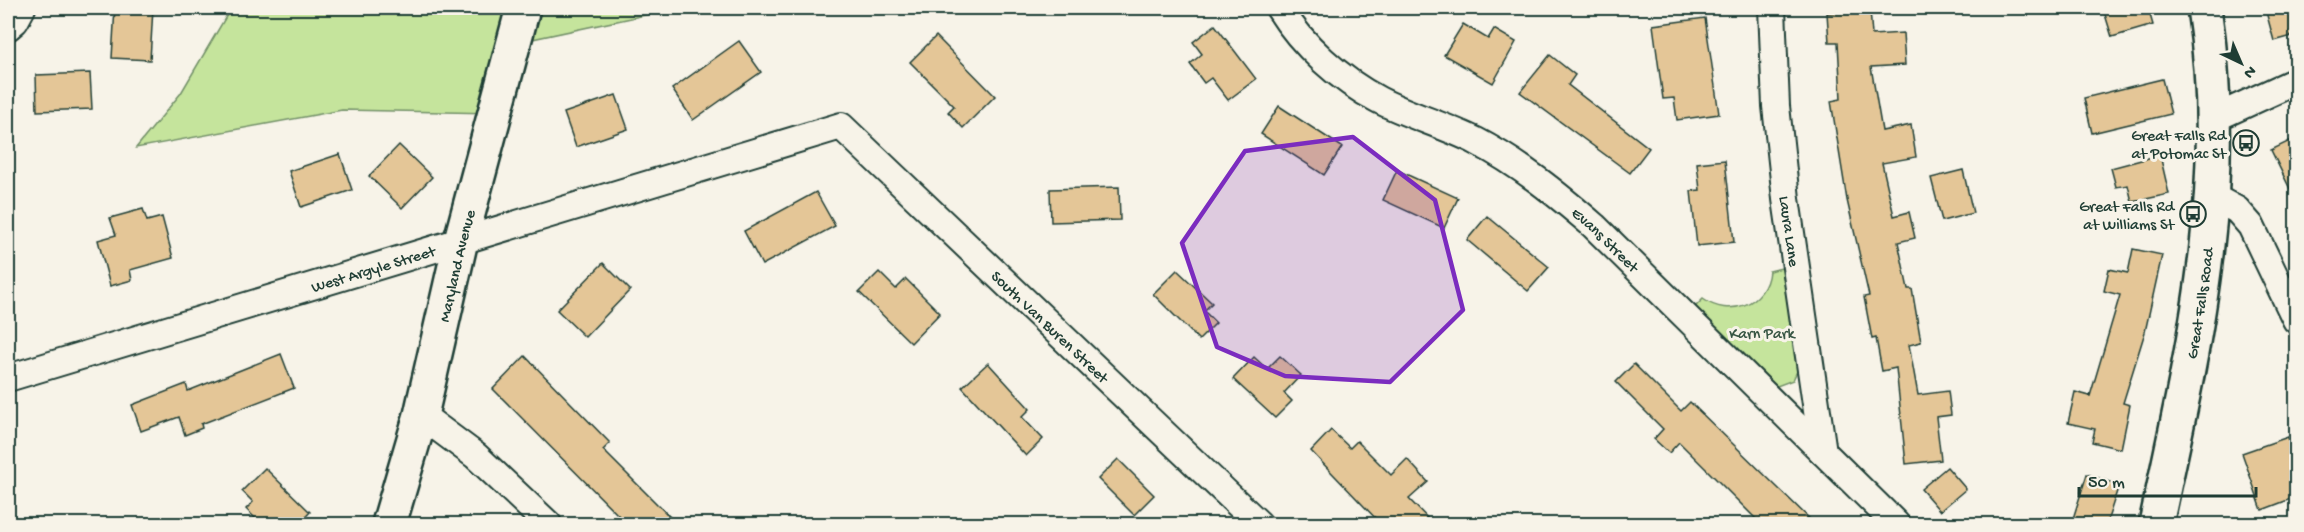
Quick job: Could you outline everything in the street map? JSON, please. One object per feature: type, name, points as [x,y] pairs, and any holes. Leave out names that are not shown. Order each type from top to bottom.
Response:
[{"type":"main road","name":"Maryland Avenue","points":[[389,525],[422,415],[461,240],[523,8]]},
{"type":"main road","name":"Great Falls Road","points":[[2156,525],[2204,286],[2213,197],[2215,118],[2204,8]]},
{"type":"street","points":[[8,27],[15,21],[22,8]]},
{"type":"street","name":"Evans Street","points":[[1279,8],[1313,50],[1345,77],[1378,99],[1475,141],[1516,164],[1556,193],[1594,226],[1896,525]]},
{"type":"street","name":"Laura Lane","points":[[1772,8],[1776,106],[1784,187],[1823,452]]},
{"type":"street","points":[[2215,118],[2296,81]]},
{"type":"street","name":"West Argyle Street","points":[[8,378],[329,280],[432,252],[461,240],[842,126]]},
{"type":"street","name":"South Van Buren Street","points":[[842,126],[1258,525]]},
{"type":"street","points":[[2213,197],[2236,210],[2251,226],[2296,320]]},
{"type":"street","points":[[422,415],[476,456],[548,525]]},
{"type":"highlighted area","points":[[1353,137],[1435,200],[1463,310],[1390,382],[1285,376],[1217,347],[1182,243],[1245,151]]},
{"type":"green space","points":[[231,8],[678,8],[514,43],[495,113],[342,110],[136,148],[181,93]]},
{"type":"green space","name":"Karn Park","points":[[1782,268],[1798,369],[1793,380],[1777,386],[1772,384],[1695,307],[1703,299],[1713,305],[1724,307],[1745,305],[1761,292],[1769,271]]},
{"type":"building","points":[[115,8],[153,8],[150,60],[112,58]]},
{"type":"building","points":[[2103,8],[2148,8],[2153,25],[2112,37]]},
{"type":"building","points":[[2265,8],[2296,8],[2296,35],[2274,41]]},
{"type":"building","points":[[1870,10],[1872,35],[1903,33],[1905,65],[1871,67],[1882,131],[1911,125],[1916,157],[1882,163],[1894,216],[1909,212],[1915,238],[1898,242],[1908,289],[1912,289],[1921,342],[1909,345],[1918,395],[1948,391],[1951,415],[1936,417],[1941,460],[1906,464],[1896,368],[1882,371],[1876,338],[1872,339],[1864,297],[1869,296],[1847,200],[1831,101],[1841,99],[1838,42],[1829,42],[1827,13]]},
{"type":"building","points":[[1705,18],[1719,114],[1677,120],[1674,98],[1663,99],[1653,25]]},
{"type":"building","points":[[1463,24],[1488,39],[1494,29],[1516,42],[1493,83],[1444,55]]},
{"type":"building","points":[[1215,25],[1256,79],[1228,100],[1211,78],[1204,83],[1190,64],[1202,54],[1193,42]]},
{"type":"building","points":[[936,36],[995,96],[963,128],[948,112],[954,106],[910,62]]},
{"type":"building","points":[[739,41],[761,72],[693,120],[672,89]]},
{"type":"building","points":[[1550,55],[1575,75],[1568,85],[1649,148],[1630,173],[1520,92]]},
{"type":"building","points":[[90,73],[92,109],[37,111],[36,75]]},
{"type":"building","points":[[2162,79],[2171,114],[2092,133],[2084,98]]},
{"type":"building","points":[[616,95],[628,129],[576,147],[564,113]]},
{"type":"building","points":[[1279,106],[1342,147],[1324,175],[1261,134]]},
{"type":"building","points":[[2296,138],[2296,201],[2271,150]]},
{"type":"building","points":[[399,145],[432,177],[402,208],[369,176]]},
{"type":"building","points":[[340,154],[352,190],[301,207],[289,171]]},
{"type":"building","points":[[2160,155],[2169,194],[2132,202],[2128,185],[2116,187],[2111,168]]},
{"type":"building","points":[[1725,160],[1734,242],[1697,246],[1691,191],[1700,190],[1697,163]]},
{"type":"building","points":[[1397,170],[1458,198],[1444,228],[1383,200]]},
{"type":"building","points":[[1963,170],[1973,213],[1942,221],[1931,178]]},
{"type":"building","points":[[1119,187],[1120,220],[1051,222],[1050,189]]},
{"type":"building","points":[[816,192],[835,226],[762,265],[744,231]]},
{"type":"building","points":[[143,209],[147,221],[162,217],[173,258],[130,270],[132,280],[110,286],[98,240],[116,235],[110,218]]},
{"type":"building","points":[[1487,216],[1549,267],[1528,291],[1467,240]]},
{"type":"building","points":[[2133,249],[2162,255],[2145,332],[2123,403],[2130,405],[2121,449],[2092,442],[2095,429],[2068,423],[2075,392],[2090,396],[2120,295],[2104,291],[2109,269],[2128,273]]},
{"type":"building","points":[[603,263],[630,290],[585,337],[557,310]]},
{"type":"building","points":[[1177,270],[1212,303],[1204,311],[1216,323],[1199,340],[1153,294]]},
{"type":"building","points":[[879,272],[896,289],[906,279],[940,313],[911,343],[859,292]]},
{"type":"building","points":[[281,354],[294,388],[201,424],[202,428],[185,435],[179,417],[141,431],[132,405],[186,384],[188,391]]},
{"type":"building","points":[[525,356],[610,443],[603,450],[678,525],[628,525],[493,389]]},
{"type":"building","points":[[1280,356],[1301,375],[1284,393],[1292,401],[1275,418],[1233,379],[1254,357],[1267,369]]},
{"type":"building","points":[[988,363],[1030,409],[1022,417],[1043,439],[1026,456],[962,387]]},
{"type":"building","points":[[1634,364],[1681,411],[1690,402],[1816,525],[1762,525],[1679,442],[1669,453],[1654,439],[1663,429],[1616,382]]},
{"type":"building","points":[[1331,430],[1350,448],[1357,441],[1391,475],[1407,459],[1428,482],[1409,499],[1434,525],[1382,525],[1311,451]]},
{"type":"building","points":[[2288,437],[2296,461],[2296,497],[2262,510],[2242,453]]},
{"type":"building","points":[[1118,459],[1154,495],[1134,515],[1098,479]]},
{"type":"building","points":[[1947,467],[1966,489],[1940,511],[1921,489]]},
{"type":"building","points":[[265,468],[310,512],[298,525],[262,525],[246,509],[253,502],[242,491]]},
{"type":"building","points":[[2087,474],[2119,485],[2106,525],[2071,525]]},
{"type":"place","name":"Great Falls Rd at Potomac St","points":[[2246,143]]},
{"type":"place","name":"Great Falls Rd at Williams St","points":[[2193,214]]}]
